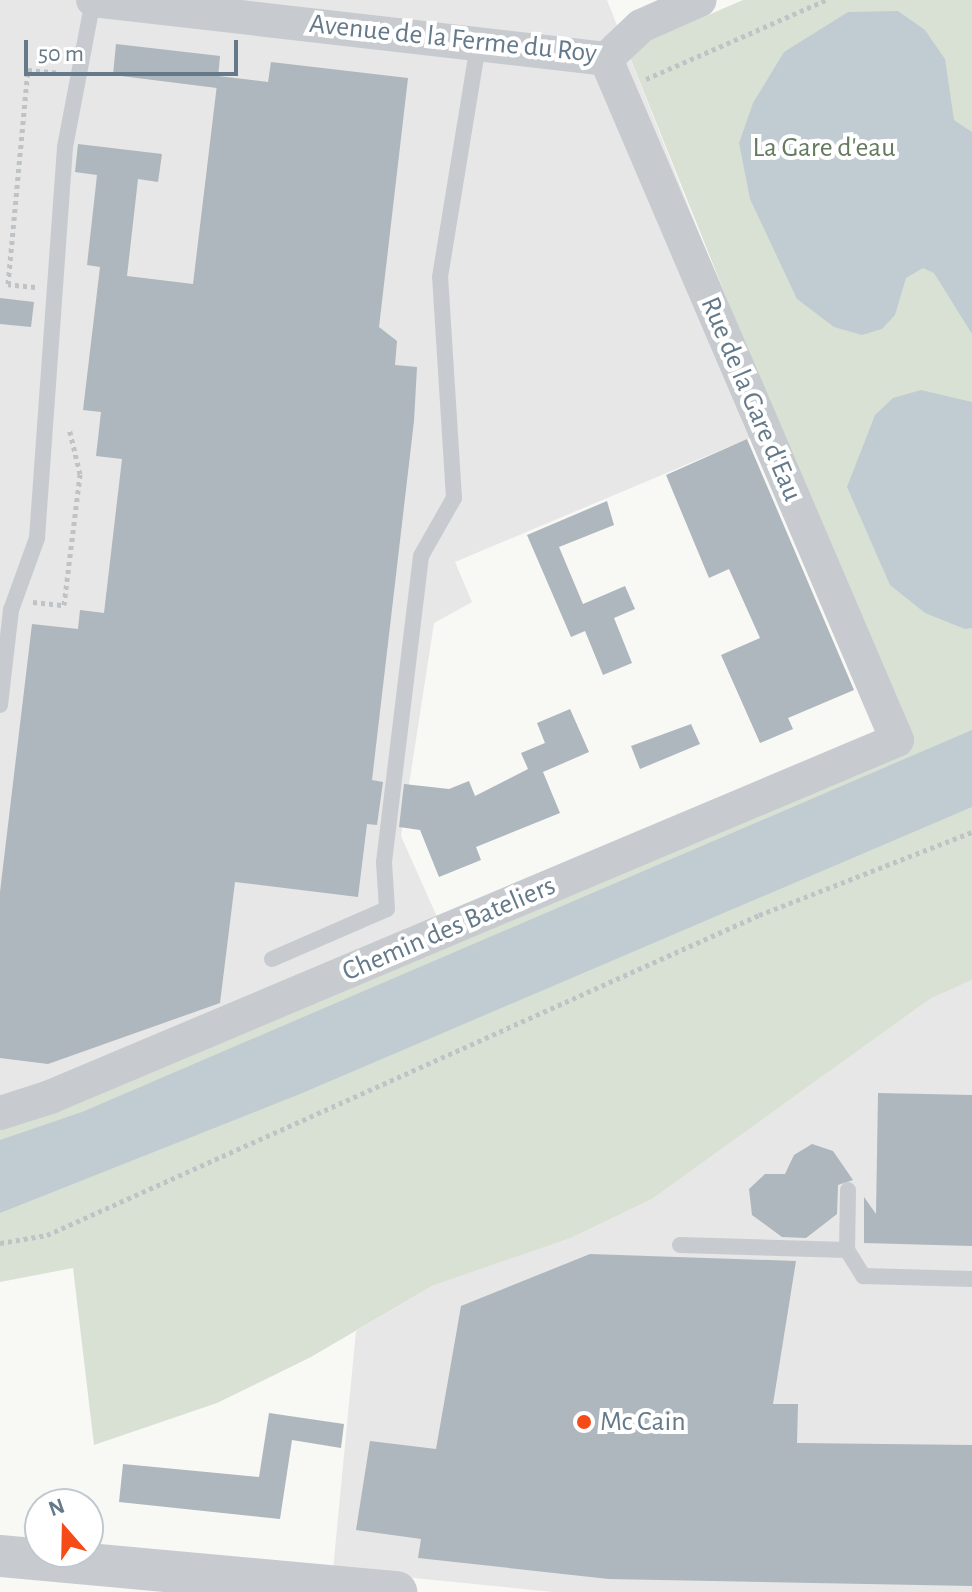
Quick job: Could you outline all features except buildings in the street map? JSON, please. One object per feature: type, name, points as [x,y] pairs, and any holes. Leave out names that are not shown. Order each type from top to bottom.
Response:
[{"type":"street","name":"Avenue de la Ferme du Roy","points":[[93,0],[606,59],[641,26],[700,0]]},
{"type":"street","name":"Rue de la Gare d'Eau","points":[[606,59],[897,740]]},
{"type":"street","name":"Chemin des Bateliers","points":[[0,1113],[50,1097],[897,740]]},
{"type":"street","points":[[0,1556],[137,1581],[396,1592]]},
{"type":"lane","points":[[0,705],[6,609],[37,538],[65,147],[93,0]]},
{"type":"lane","points":[[272,959],[387,909],[384,862],[421,556],[454,498],[440,277],[478,44]]},
{"type":"lane","points":[[848,1190],[847,1250],[863,1276],[972,1279]]},
{"type":"lane","points":[[680,1245],[847,1250]]},
{"type":"path","points":[[619,91],[826,0]]},
{"type":"path","points":[[0,1243],[47,1235],[759,915],[972,832]]},
{"type":"shaded area","points":[[0,0],[607,0],[768,408],[752,437],[455,562],[472,602],[434,623],[401,836],[449,944],[0,1124]]},
{"type":"shaded area","points":[[898,11],[925,30],[945,59],[954,120],[972,132],[972,334],[934,273],[923,268],[906,278],[895,315],[882,329],[862,335],[834,327],[797,299],[750,199],[739,143],[753,103],[784,52],[848,12]]},
{"type":"shaded area","points":[[921,390],[972,402],[972,628],[965,629],[925,613],[890,585],[847,487],[875,415],[893,398]]},
{"type":"shaded area","points":[[972,730],[972,807],[300,1094],[0,1213],[0,1140],[82,1112]]},
{"type":"shaded area","name":"Mc Cain","points":[[972,980],[972,1592],[554,1592],[333,1570],[356,1331],[432,1286],[571,1238],[652,1199],[930,999]]},
{"type":"green space","name":"La Gare d'eau","points":[[743,0],[972,0],[972,980],[930,999],[652,1199],[571,1238],[432,1286],[311,1357],[217,1403],[94,1445],[73,1268],[0,1282],[0,1124],[907,747],[627,50]]},
{"type":"place","name":"Mc Cain","points":[[584,1422]]}]
